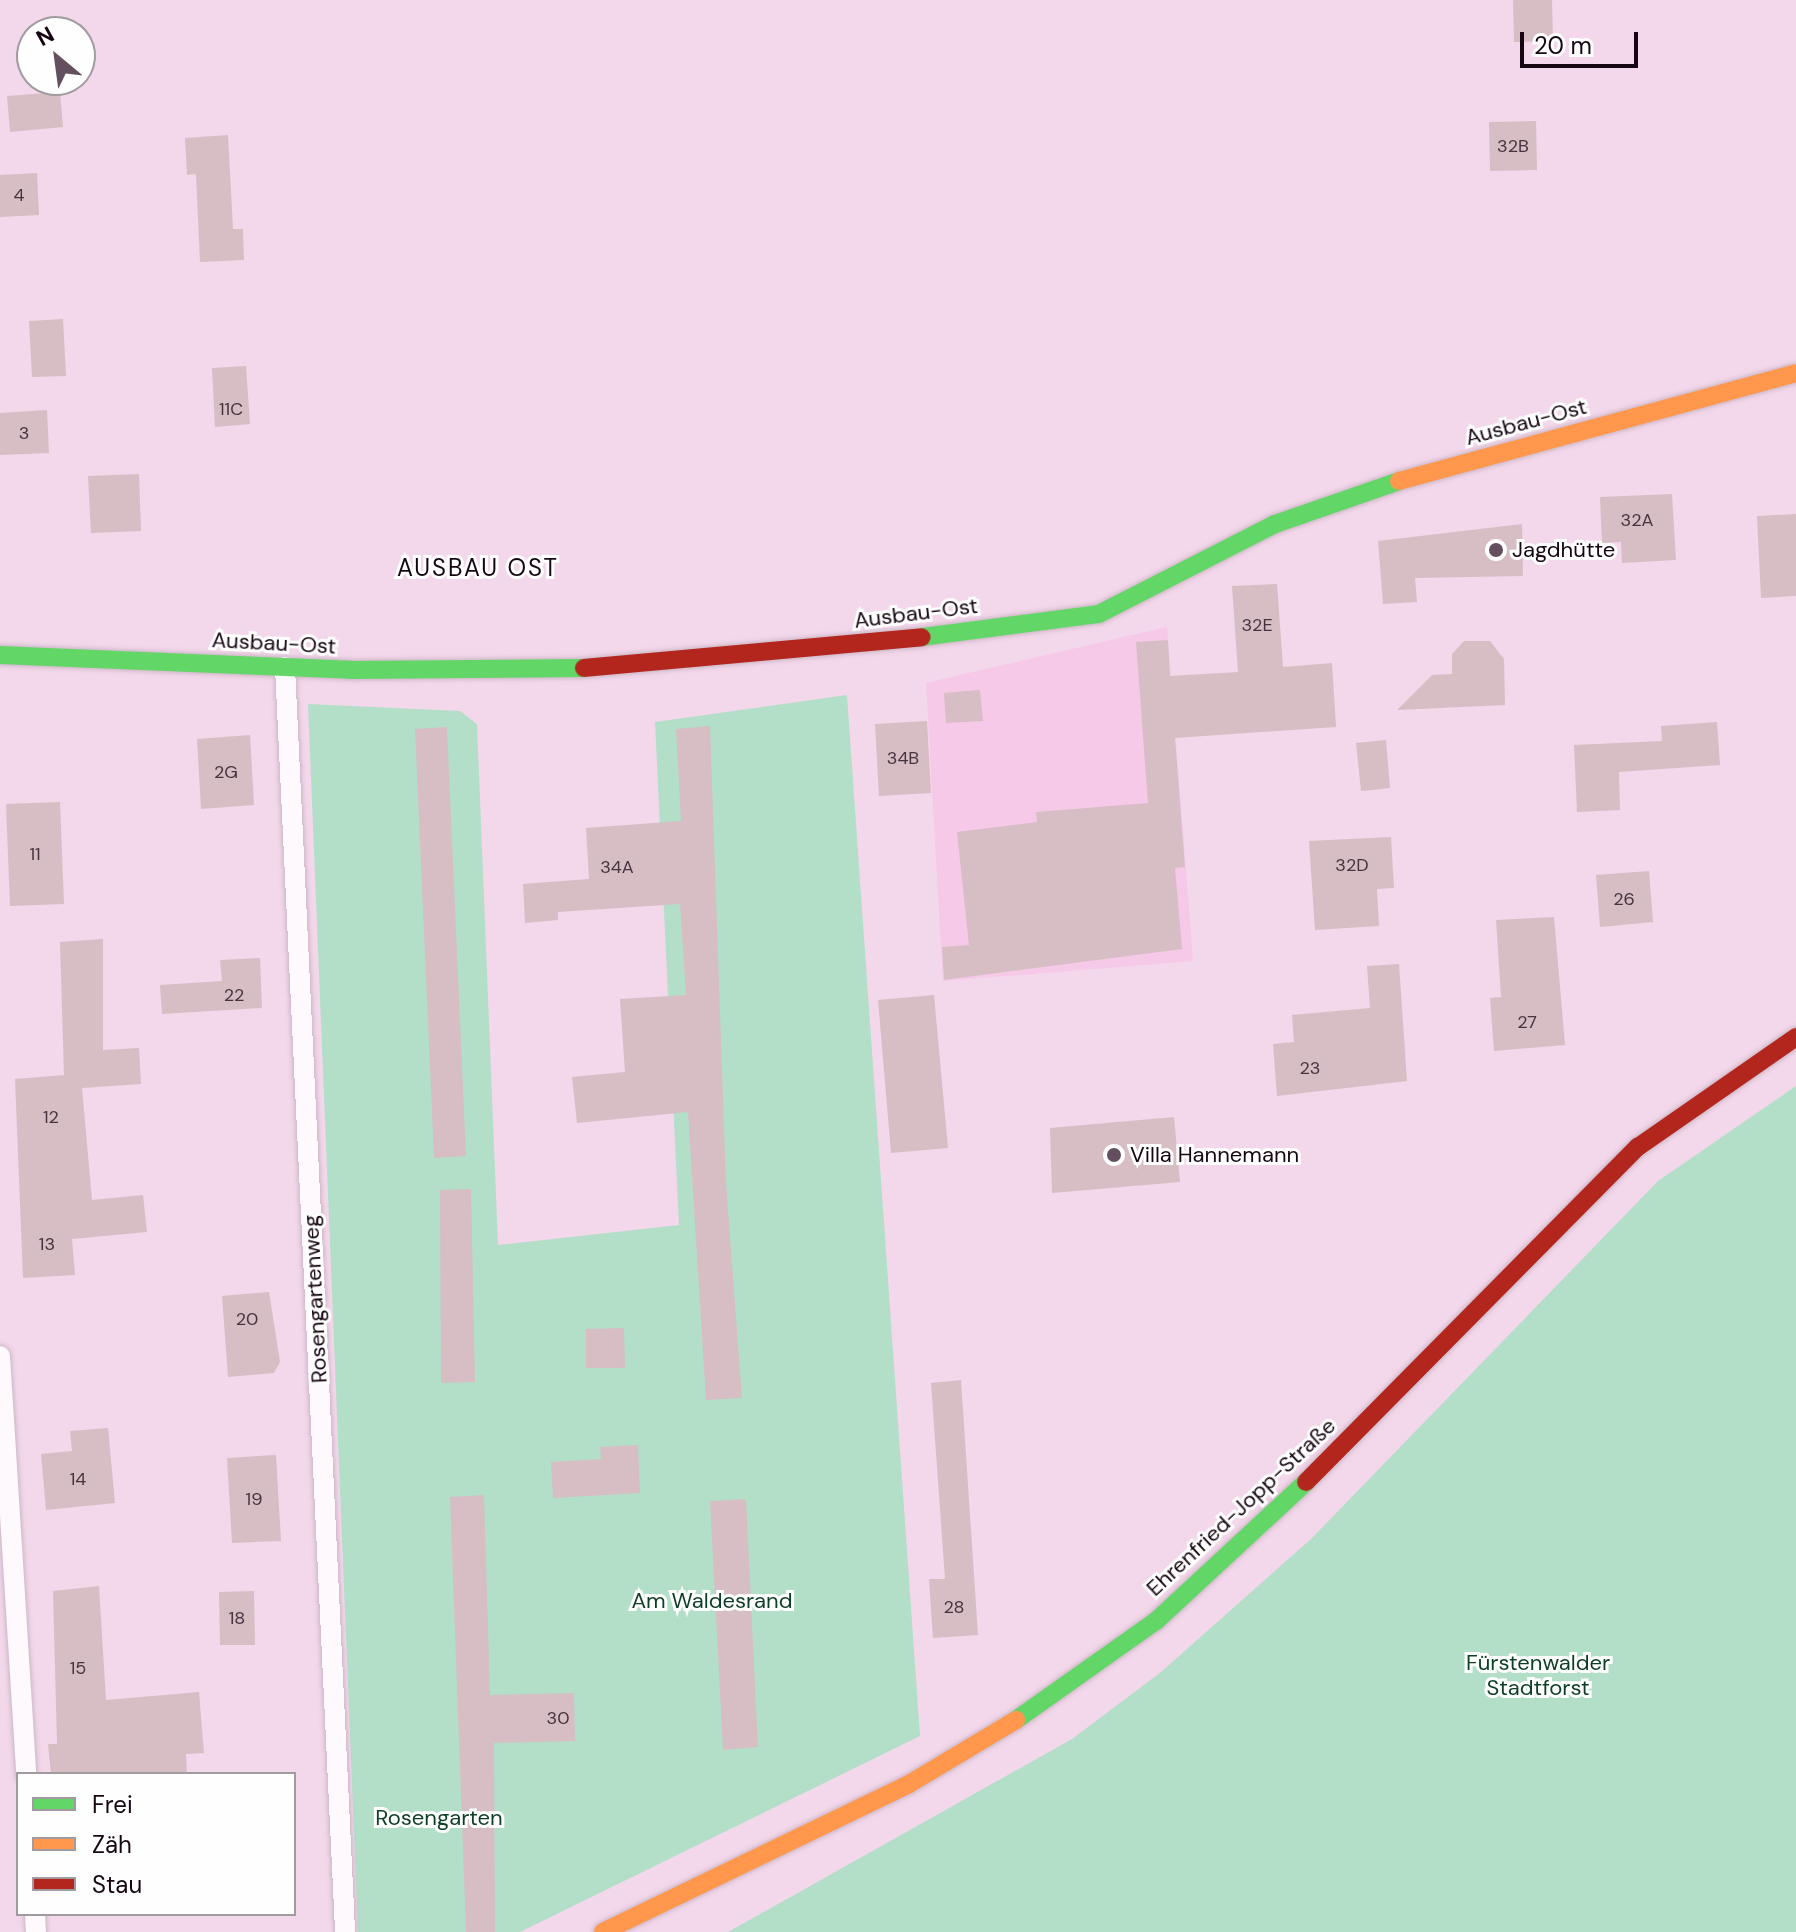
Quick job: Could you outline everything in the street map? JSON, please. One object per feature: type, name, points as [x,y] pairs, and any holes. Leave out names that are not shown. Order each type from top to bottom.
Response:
[{"type":"street","name":"Ausbau-Ost","points":[[0,655],[285,667],[564,670],[834,648],[1099,614],[1275,524],[1366,490],[1796,373]]},
{"type":"street","name":"Ehrenfried-Jopp-Straße","points":[[603,1932],[909,1784],[1043,1704],[1156,1621],[1264,1525],[1638,1147],[1796,1037]]},
{"type":"lane","name":"Rosengartenweg","points":[[285,667],[345,1932]]},
{"type":"lane","points":[[0,1356],[26,1772]]},
{"type":"shaded area","points":[[1167,627],[1193,961],[943,981],[926,683]]},
{"type":"green space","name":"Am Waldesrand","points":[[847,695],[920,1736],[520,1932],[358,1932],[308,704],[460,711],[477,724],[498,1245],[679,1225],[655,722]]},
{"type":"green space","name":"Fürstenwalder Stadtforst","points":[[1796,1086],[1796,1932],[728,1932],[1072,1739],[1161,1672],[1311,1539],[1658,1181]]},
{"type":"building","points":[[1513,0],[1552,0],[1553,41],[1514,42]]},
{"type":"building","points":[[7,96],[60,96],[63,127],[10,132]]},
{"type":"building","points":[[1536,121],[1537,170],[1490,171],[1489,122]]},
{"type":"building","points":[[228,135],[233,229],[243,229],[244,260],[200,262],[196,174],[187,175],[185,138]]},
{"type":"building","points":[[37,173],[39,215],[0,217],[0,175]]},
{"type":"building","points":[[63,319],[66,376],[32,377],[29,321]]},
{"type":"building","points":[[246,366],[250,424],[215,427],[212,368]]},
{"type":"building","points":[[47,410],[49,453],[0,455],[0,413]]},
{"type":"building","points":[[139,474],[141,531],[91,533],[88,476]]},
{"type":"building","points":[[1672,494],[1676,560],[1622,563],[1621,542],[1602,543],[1600,497]]},
{"type":"building","points":[[1796,514],[1796,596],[1761,598],[1757,516]]},
{"type":"building","points":[[1522,524],[1523,576],[1415,578],[1417,602],[1383,604],[1378,541]]},
{"type":"building","points":[[1277,584],[1283,667],[1332,663],[1336,727],[1175,738],[1185,867],[1175,868],[1182,949],[944,980],[942,947],[969,945],[957,832],[1037,822],[1036,812],[1148,803],[1136,642],[1168,640],[1170,676],[1238,672],[1232,586]]},
{"type":"building","points":[[1464,641],[1490,641],[1504,659],[1505,705],[1397,710],[1432,675],[1452,674],[1452,654]]},
{"type":"building","points":[[980,690],[983,721],[946,723],[944,693]]},
{"type":"building","points":[[927,721],[931,793],[879,796],[875,724]]},
{"type":"building","points":[[1717,722],[1720,765],[1619,772],[1620,810],[1577,812],[1574,745],[1662,741],[1661,726]]},
{"type":"building","points":[[710,726],[726,1183],[742,1398],[706,1400],[688,1112],[577,1123],[572,1077],[625,1072],[620,999],[686,995],[680,904],[558,912],[558,920],[525,923],[523,884],[589,879],[586,828],[681,821],[676,729]]},
{"type":"building","points":[[447,727],[466,1156],[434,1158],[415,729]]},
{"type":"building","points":[[250,735],[254,805],[201,809],[197,739]]},
{"type":"building","points":[[1386,740],[1390,788],[1361,791],[1356,743]]},
{"type":"building","points":[[60,802],[64,904],[10,906],[6,804]]},
{"type":"building","points":[[1391,837],[1394,888],[1377,889],[1379,926],[1315,930],[1309,841]]},
{"type":"building","points":[[1649,871],[1653,922],[1600,927],[1596,875]]},
{"type":"building","points":[[1554,917],[1565,1045],[1494,1051],[1490,998],[1501,997],[1496,920]]},
{"type":"building","points":[[103,939],[103,1050],[139,1048],[141,1084],[82,1088],[92,1200],[143,1195],[147,1232],[72,1239],[75,1275],[23,1278],[15,1079],[64,1075],[60,942]]},
{"type":"building","points":[[260,958],[262,1008],[162,1014],[160,985],[222,981],[220,960]]},
{"type":"building","points":[[1399,964],[1407,1081],[1277,1096],[1273,1044],[1294,1042],[1292,1015],[1370,1008],[1367,966]]},
{"type":"building","points":[[934,995],[948,1148],[891,1153],[878,1000]]},
{"type":"building","name":"Villa Hannemann","points":[[1174,1117],[1180,1182],[1052,1193],[1050,1128]]},
{"type":"building","points":[[471,1189],[475,1382],[441,1383],[440,1190]]},
{"type":"building","points":[[269,1292],[280,1362],[274,1373],[228,1377],[222,1296]]},
{"type":"building","points":[[624,1328],[625,1368],[586,1368],[586,1329]]},
{"type":"building","points":[[961,1380],[978,1635],[933,1638],[929,1579],[945,1579],[931,1383]]},
{"type":"building","points":[[108,1428],[115,1503],[46,1510],[41,1454],[72,1451],[70,1431]]},
{"type":"building","points":[[638,1445],[640,1493],[553,1498],[551,1462],[601,1459],[600,1447]]},
{"type":"building","points":[[276,1455],[281,1541],[232,1543],[227,1458]]},
{"type":"building","points":[[484,1495],[490,1695],[574,1693],[575,1741],[494,1743],[495,1932],[466,1932],[450,1497]]},
{"type":"building","points":[[746,1499],[758,1747],[723,1750],[710,1501]]},
{"type":"building","points":[[99,1586],[106,1700],[199,1692],[204,1753],[186,1754],[187,1772],[51,1772],[48,1744],[57,1744],[53,1591]]},
{"type":"building","points":[[254,1591],[255,1645],[220,1645],[219,1592]]},
{"type":"traffic: fast","points":[[922,637],[1099,614],[1275,524],[1399,481]]},
{"type":"traffic: fast","points":[[0,655],[351,670],[584,668]]},
{"type":"traffic: fast","points":[[1016,1720],[1156,1621],[1306,1482]]},
{"type":"traffic: slow","points":[[1399,481],[1796,373]]},
{"type":"traffic: slow","points":[[603,1932],[909,1784],[1016,1720]]},
{"type":"traffic: jam","points":[[584,668],[922,637]]},
{"type":"traffic: jam","points":[[1306,1482],[1638,1147],[1796,1037]]},
{"type":"place","name":"Jagdhütte","points":[[1496,550]]},
{"type":"place","name":"Villa Hannemann","points":[[1114,1155]]},
{"type":"district","name":"AUSBAU OST","points":[[478,568]]},
{"type":"park label","name":"Rosengarten","points":[[439,1818]]}]
